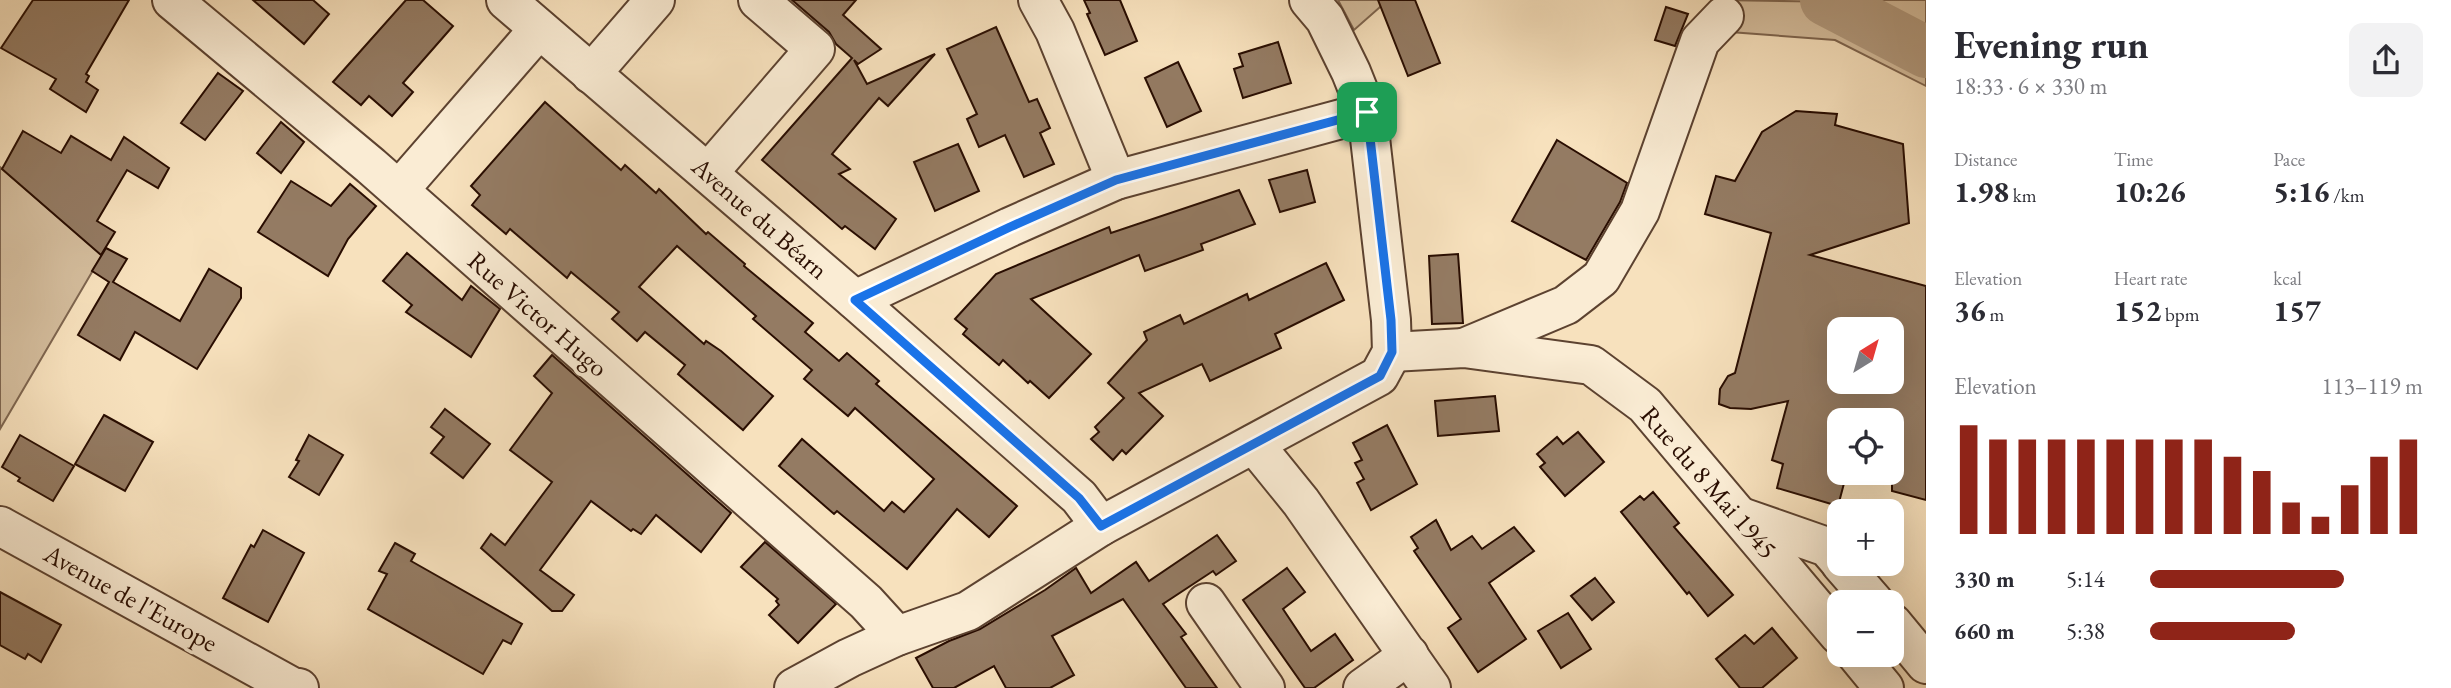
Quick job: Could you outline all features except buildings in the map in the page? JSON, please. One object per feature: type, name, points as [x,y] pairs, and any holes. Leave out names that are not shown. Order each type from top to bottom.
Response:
[{"type":"street","name":"Rue Victor Hugo","points":[[172,0],[399,190],[866,602],[897,636]]},
{"type":"street","name":"Avenue du Béarn","points":[[506,0],[855,300],[1079,498],[1101,526]]},
{"type":"street","points":[[591,74],[655,0]]},
{"type":"street","points":[[708,173],[815,49],[758,0]]},
{"type":"street","points":[[1038,0],[1055,30],[1116,180]]},
{"type":"street","points":[[794,688],[897,636],[968,611],[1101,526],[1380,376],[1392,352],[1391,320],[1367,112],[1325,19],[1309,0]]},
{"type":"street","points":[[1464,348],[1566,305],[1601,278],[1640,211],[1700,41],[1724,16]]},
{"type":"street","points":[[399,190],[539,29]]},
{"type":"street","points":[[855,300],[1116,180],[1367,112]]},
{"type":"street","name":"Rue du 8 Mai 1945","points":[[1392,352],[1464,348],[1591,365],[1645,405],[1827,621]]},
{"type":"street","points":[[1254,444],[1301,502],[1431,688]]},
{"type":"street","points":[[1741,517],[1827,547]]},
{"type":"street","name":"Avenue de l'Europe","points":[[0,526],[292,687],[299,688]]},
{"type":"street","points":[[1852,576],[1864,590]]},
{"type":"street","points":[[1206,603],[1265,688]]},
{"type":"street","points":[[1904,637],[1926,664]]},
{"type":"street","points":[[1363,688],[1409,656]]},
{"type":"street","points":[[1867,667],[1884,688]]},
{"type":"shaded area","points":[[1338,0],[1388,0],[1354,30]]},
{"type":"shaded area","points":[[1720,0],[1926,0],[1926,86],[1835,40],[1730,32]]},
{"type":"shaded area","points":[[0,167],[102,255],[0,429]]},
{"type":"waterway","points":[[1826,0],[1926,52]]},
{"type":"route","points":[[1367,112],[1391,320],[1392,352],[1380,376],[1101,526],[1079,498],[855,300],[1116,180],[1367,112]]}]
